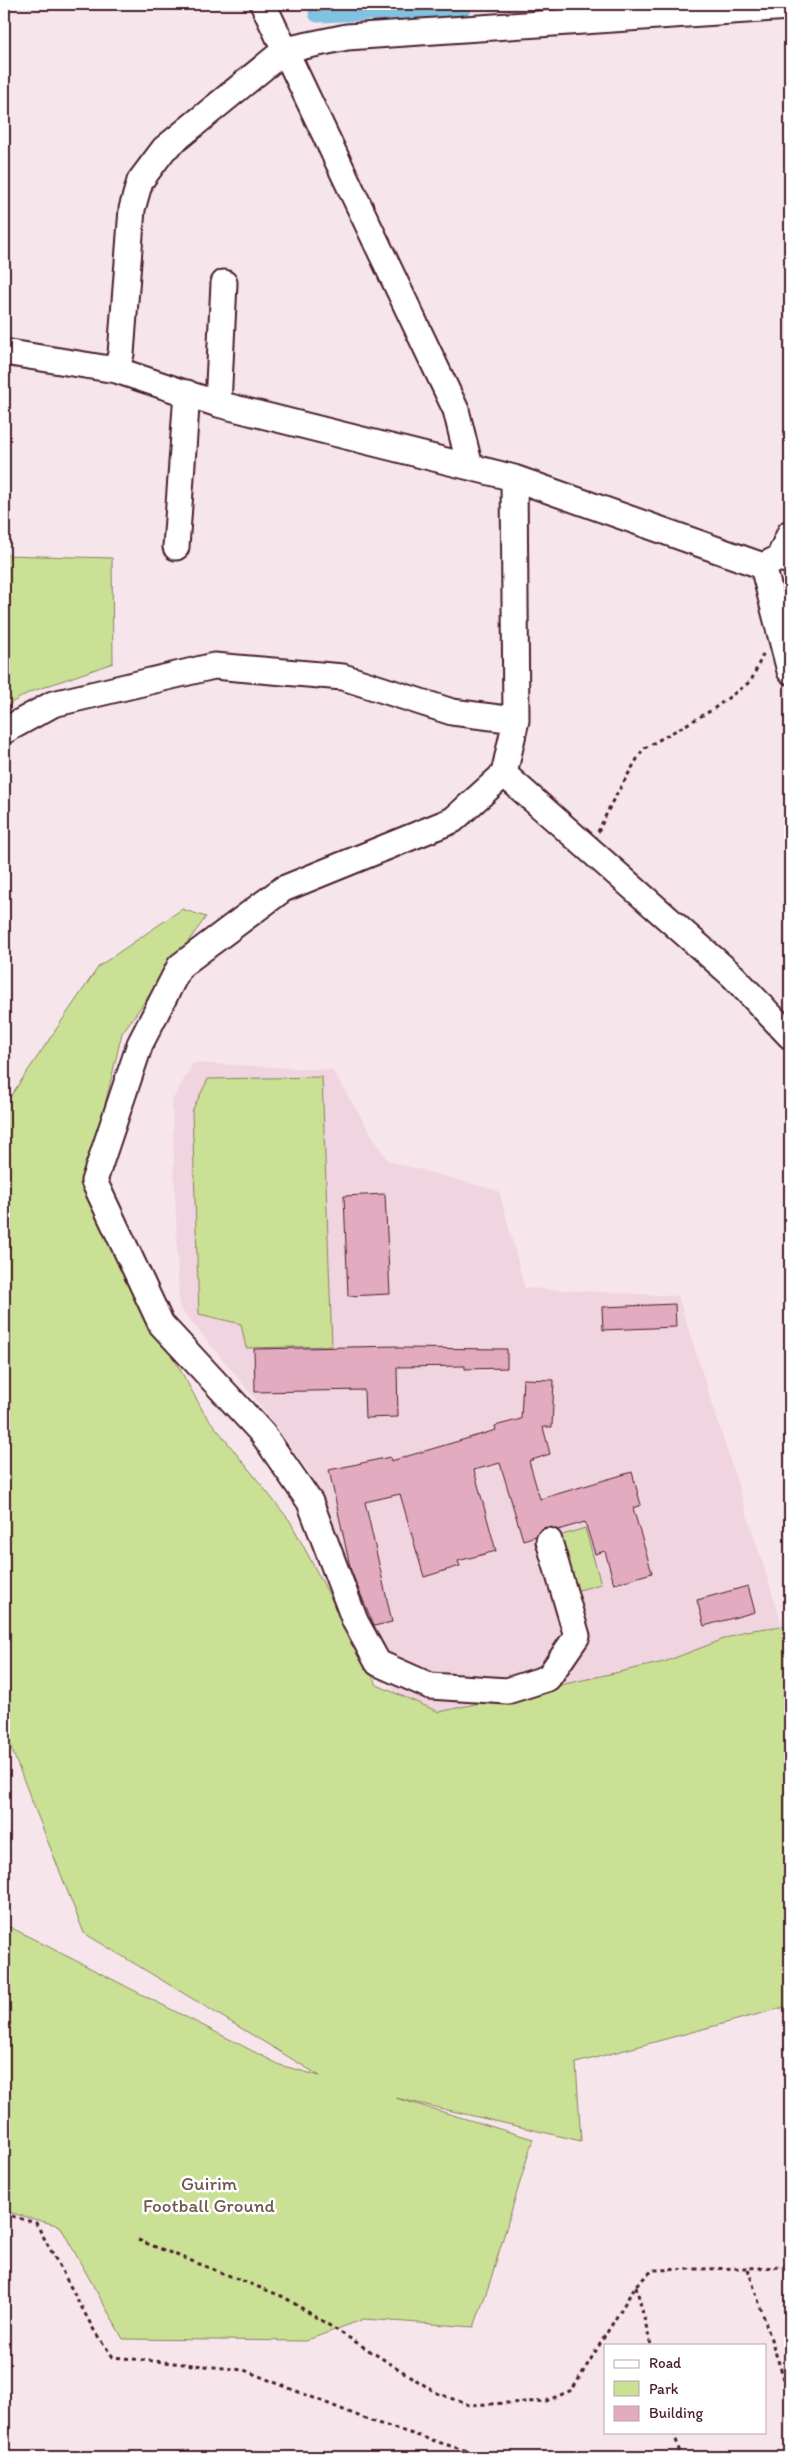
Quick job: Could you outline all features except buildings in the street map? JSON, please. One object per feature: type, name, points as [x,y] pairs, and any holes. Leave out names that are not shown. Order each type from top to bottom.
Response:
[{"type":"street","points":[[264,4],[329,137],[456,410],[470,466]]},
{"type":"street","points":[[116,370],[121,354],[132,209],[140,181],[164,149],[285,50],[347,37],[790,7]]},
{"type":"street","points":[[218,404],[224,283]]},
{"type":"street","points":[[4,352],[116,370],[218,404],[470,466],[514,478],[777,562]]},
{"type":"street","points":[[176,547],[187,393]]},
{"type":"street","points":[[514,478],[516,720],[504,774],[453,820],[283,889],[180,966],[140,1044],[94,1181],[160,1324],[262,1433],[310,1502],[356,1621],[378,1663],[430,1686],[506,1691],[548,1678],[577,1636],[550,1541]]},
{"type":"street","points":[[790,533],[777,562],[776,624],[790,671]]},
{"type":"street","points":[[4,731],[53,704],[214,666],[343,677],[452,712],[516,720]]},
{"type":"street","points":[[504,774],[733,976],[790,1036]]},
{"type":"path","points":[[590,850],[612,802],[643,749],[712,710],[751,681],[776,624]]},
{"type":"path","points":[[4,2214],[36,2223],[95,2332],[113,2357],[244,2370],[371,2421],[486,2457]]},
{"type":"path","points":[[138,2240],[284,2297],[437,2393],[469,2405],[546,2401],[572,2390],[636,2285],[653,2270],[790,2267]]},
{"type":"path","points":[[748,2269],[786,2385]]},
{"type":"path","points":[[636,2285],[651,2344]]},
{"type":"path","points":[[674,2434],[680,2457]]},
{"type":"shaded area","points":[[193,1063],[332,1070],[388,1161],[499,1191],[525,1288],[678,1296],[786,1637],[523,1717],[404,1718],[309,1472],[253,1396],[179,1307],[172,1101]]},
{"type":"green space","points":[[4,555],[112,558],[113,663],[30,692],[4,707]]},
{"type":"green space","name":"Guirim Football Ground","points":[[182,909],[206,917],[122,1033],[93,1156],[111,1244],[204,1413],[290,1521],[377,1685],[439,1712],[664,1662],[745,1631],[790,1625],[789,2006],[576,2063],[581,2141],[396,2098],[533,2139],[489,2285],[474,2327],[364,2319],[305,2341],[123,2339],[60,2226],[4,2211],[4,1924],[280,2065],[320,2076],[84,1933],[11,1748],[4,1695],[4,1106],[99,966]]},
{"type":"green space","points":[[322,1077],[332,1346],[246,1348],[241,1324],[199,1314],[192,1111],[208,1079]]},
{"type":"green space","points":[[585,1528],[601,1584],[568,1593],[553,1538]]},
{"type":"waterway","points":[[318,13],[462,7],[463,4]]}]
